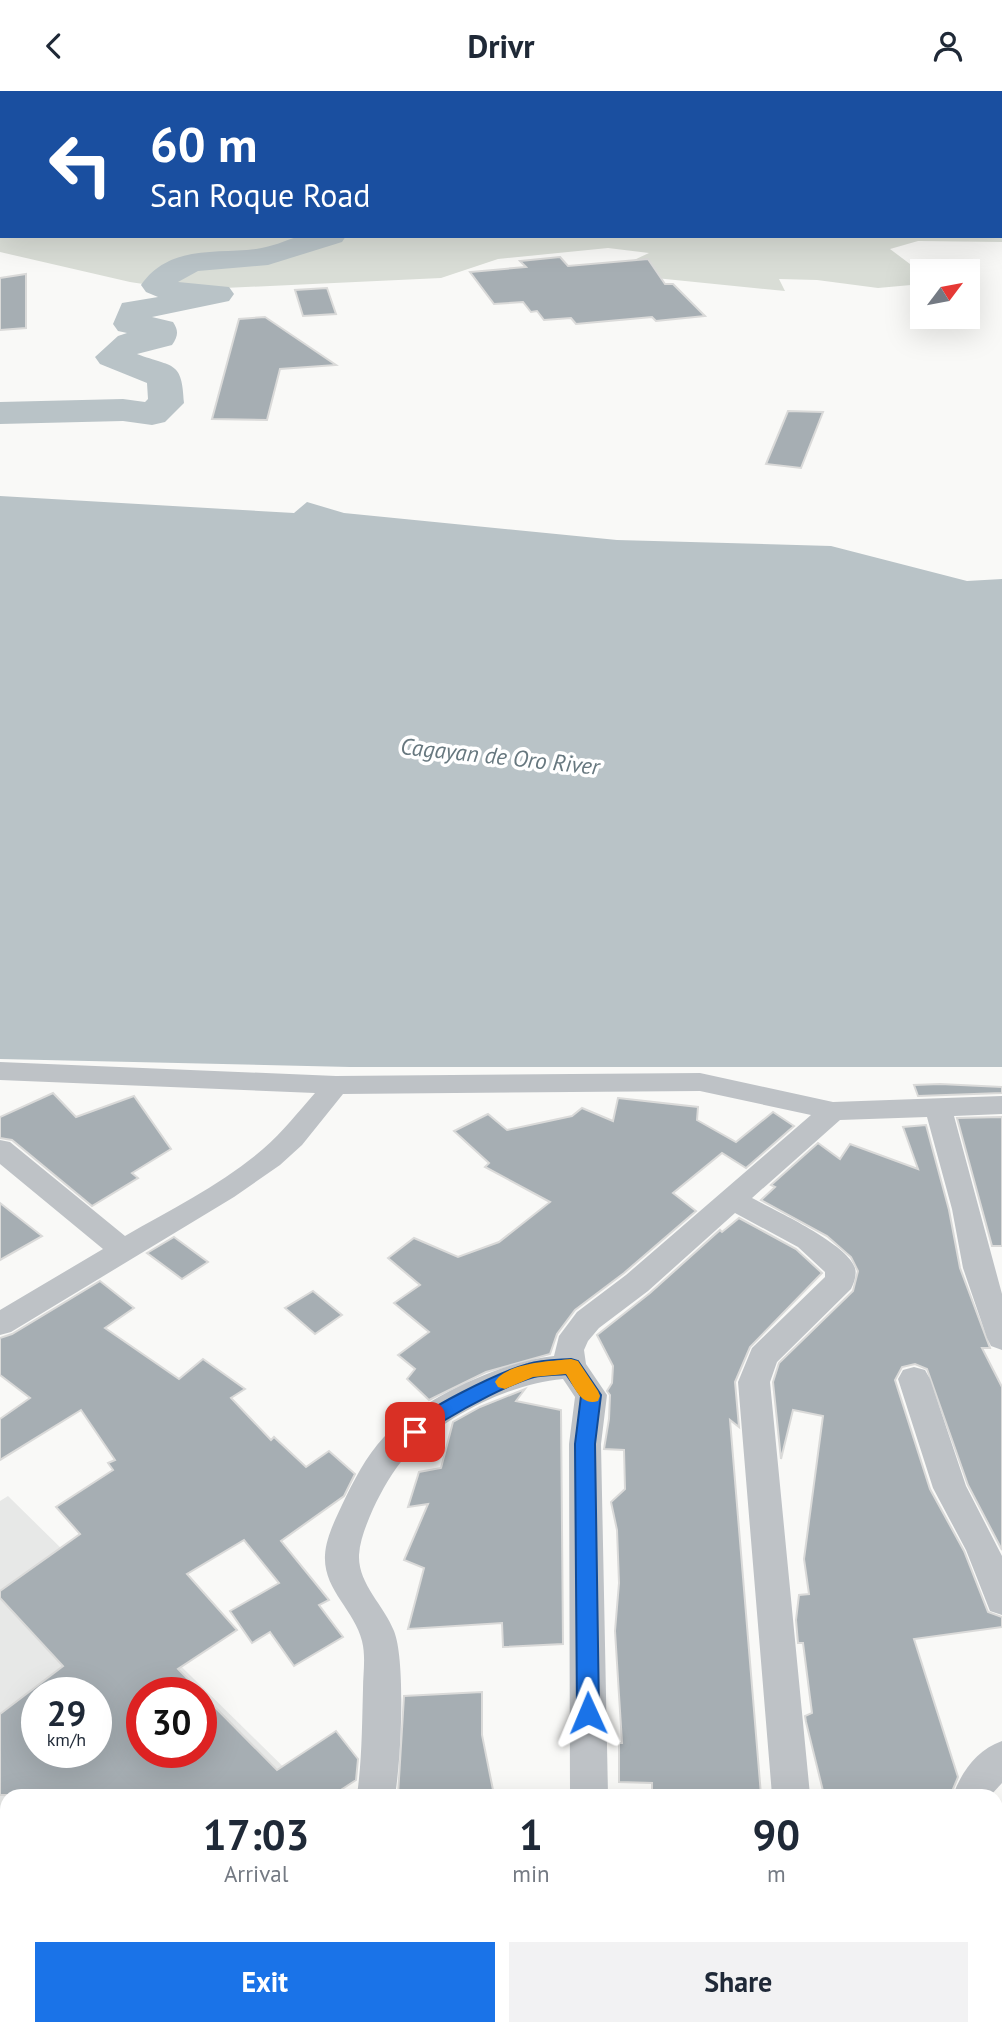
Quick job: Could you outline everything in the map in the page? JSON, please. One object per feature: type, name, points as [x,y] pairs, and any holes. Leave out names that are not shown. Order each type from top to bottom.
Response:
[{"type":"street","points":[[0,1071],[336,1085],[701,1082],[833,1111],[1002,1105]]},
{"type":"street","points":[[5,1313],[123,1250],[224,1190],[270,1158],[292,1138],[336,1085]]},
{"type":"street","points":[[939,1108],[943,1134],[966,1209],[978,1268],[1002,1338]]},
{"type":"street","points":[[589,1789],[585,1444],[591,1395],[571,1366],[569,1350],[574,1336],[588,1320],[637,1283],[833,1111]]},
{"type":"street","points":[[0,1149],[123,1250]]},
{"type":"street","points":[[733,1201],[808,1240],[840,1268],[841,1282],[763,1356],[754,1382],[790,1789]]},
{"type":"street","points":[[377,1789],[382,1764],[380,1642],[367,1612],[349,1590],[342,1556],[359,1502],[394,1447],[436,1416],[530,1370],[571,1366]]},
{"type":"street","points":[[914,1379],[950,1488],[982,1548],[1002,1600]]},
{"type":"street","points":[[975,1789],[980,1779],[1002,1758]]},
{"type":"shaded area","points":[[0,238],[1002,238],[1002,242],[918,241],[890,249],[910,264],[910,285],[878,288],[817,280],[779,279],[785,291],[606,273],[649,253],[608,248],[498,259],[441,278],[182,290],[130,282],[0,252]]},
{"type":"shaded area","points":[[8,1496],[192,1677],[126,1677],[126,1768],[217,1768],[217,1702],[306,1789],[0,1789],[0,1501]]},
{"type":"water","name":"Cagayan de Oro River","points":[[0,496],[294,513],[307,502],[344,513],[617,540],[831,546],[967,581],[1002,579],[1002,1067],[350,1067],[0,1059]]},
{"type":"building","points":[[560,257],[568,266],[648,259],[665,284],[673,284],[705,316],[656,321],[652,317],[576,324],[571,318],[544,320],[537,311],[531,312],[523,302],[494,304],[470,272],[526,267],[520,261]]},
{"type":"building","points":[[26,274],[26,328],[0,330],[0,278]]},
{"type":"building","points":[[327,288],[336,314],[303,316],[295,290]]},
{"type":"building","points":[[265,317],[336,365],[280,369],[267,420],[212,419],[239,319]]},
{"type":"building","points":[[788,411],[823,412],[801,468],[766,464]]},
{"type":"building","points":[[914,1085],[1002,1087],[1002,1093],[918,1096]]},
{"type":"building","points":[[53,1093],[76,1117],[134,1096],[171,1149],[132,1173],[138,1178],[92,1206],[12,1140],[0,1138],[0,1117]]},
{"type":"building","points":[[618,1098],[698,1107],[697,1120],[736,1142],[773,1112],[794,1126],[746,1168],[722,1153],[673,1193],[696,1211],[624,1273],[575,1310],[557,1334],[550,1354],[486,1372],[429,1400],[407,1379],[415,1369],[398,1355],[429,1332],[394,1303],[420,1285],[388,1258],[414,1238],[458,1257],[499,1242],[550,1202],[485,1167],[489,1163],[454,1131],[488,1114],[507,1130],[572,1116],[582,1108],[613,1121]]},
{"type":"building","points":[[1002,1117],[1002,1246],[992,1246],[957,1118]]},
{"type":"building","points":[[926,1125],[949,1210],[960,1268],[990,1348],[982,1348],[1002,1387],[1002,1550],[968,1485],[927,1369],[915,1364],[902,1367],[895,1380],[930,1489],[964,1551],[988,1612],[1002,1617],[1002,1627],[914,1639],[958,1777],[953,1789],[823,1789],[805,1716],[812,1713],[803,1643],[798,1643],[796,1620],[799,1595],[809,1594],[804,1559],[823,1416],[793,1410],[781,1459],[773,1382],[779,1363],[853,1291],[858,1271],[851,1257],[827,1236],[761,1200],[775,1187],[771,1185],[818,1143],[840,1159],[850,1144],[918,1169],[903,1127]]},
{"type":"building","points":[[0,1203],[42,1236],[0,1260]]},
{"type":"building","points":[[739,1218],[796,1249],[822,1273],[750,1347],[735,1382],[739,1427],[730,1420],[761,1789],[652,1789],[652,1783],[619,1782],[619,1743],[622,1743],[615,1631],[619,1583],[617,1530],[611,1502],[625,1489],[624,1450],[604,1449],[609,1419],[610,1395],[607,1391],[612,1383],[613,1366],[597,1335],[650,1293],[720,1230],[722,1232]]},
{"type":"building","points":[[174,1237],[208,1262],[182,1279],[147,1253]]},
{"type":"building","points":[[100,1281],[134,1308],[105,1328],[179,1379],[203,1359],[245,1389],[231,1398],[271,1440],[274,1437],[306,1467],[329,1451],[355,1474],[344,1496],[281,1541],[329,1600],[319,1605],[343,1637],[294,1666],[270,1632],[252,1643],[230,1611],[279,1583],[244,1540],[187,1574],[237,1630],[178,1669],[186,1677],[126,1677],[126,1768],[217,1768],[217,1709],[277,1770],[336,1731],[358,1759],[356,1780],[342,1789],[0,1789],[0,1714],[21,1698],[21,1768],[112,1768],[112,1677],[49,1677],[63,1666],[0,1598],[0,1591],[80,1534],[56,1507],[113,1470],[108,1463],[115,1460],[81,1410],[0,1460],[0,1419],[30,1398],[0,1375],[0,1338],[12,1334]]},
{"type":"building","points":[[313,1291],[342,1315],[315,1334],[285,1308]]},
{"type":"building","points":[[525,1389],[516,1401],[561,1410],[563,1644],[503,1647],[502,1623],[408,1629],[424,1568],[404,1560],[428,1504],[408,1507],[419,1472],[441,1468],[453,1422],[480,1407]]},
{"type":"building","points":[[482,1692],[482,1735],[493,1789],[398,1789],[404,1696]]},
{"type":"waterway","points":[[0,413],[123,410],[152,414],[166,403],[165,377],[112,357],[130,343],[160,338],[161,329],[130,324],[134,310],[178,304],[218,294],[171,291],[157,285],[168,273],[194,262],[268,256],[325,238]]},
{"type":"slow traffic","points":[[505,1382],[530,1370],[571,1366],[591,1396]]},
{"type":"route","points":[[415,1432],[436,1416],[465,1400],[530,1370],[571,1366],[591,1395],[585,1444],[588,1713]]}]
